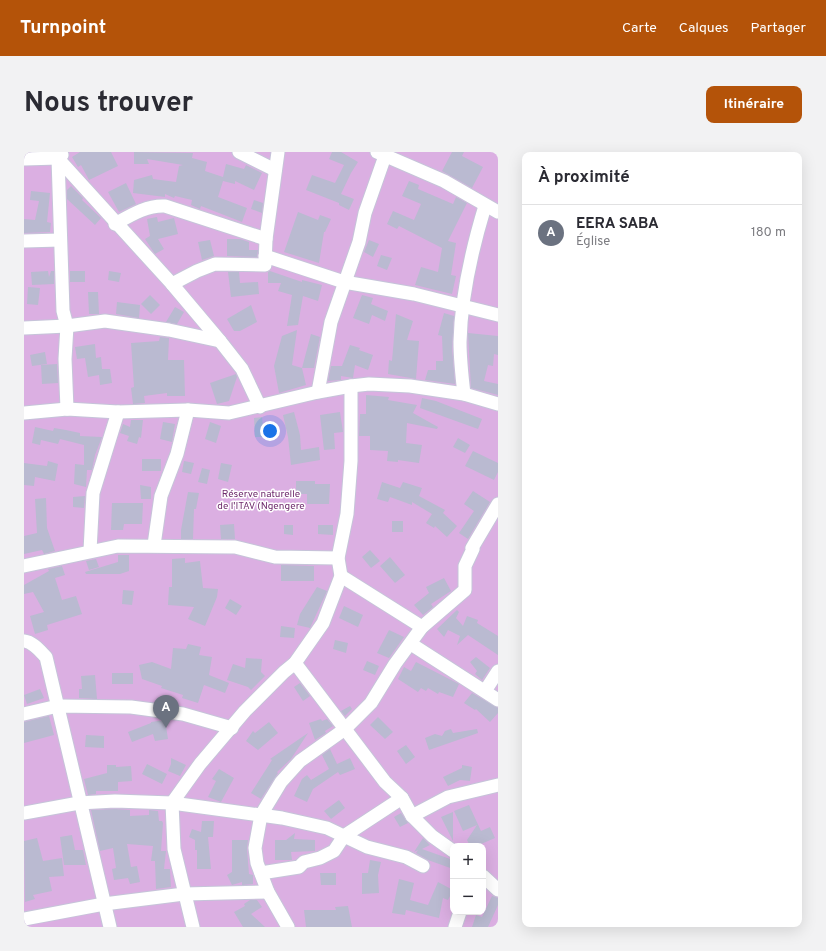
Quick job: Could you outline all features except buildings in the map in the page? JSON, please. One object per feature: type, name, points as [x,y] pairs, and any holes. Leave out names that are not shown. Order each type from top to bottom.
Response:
[{"type":"street","points":[[239,152],[275,170]]},
{"type":"street","points":[[172,284],[197,271],[215,264],[265,265],[266,239],[278,152]]},
{"type":"street","points":[[24,159],[58,154]]},
{"type":"street","points":[[58,154],[115,224],[172,284],[220,341],[242,369],[260,407]]},
{"type":"street","points":[[58,154],[63,311],[67,326],[65,359],[67,409]]},
{"type":"street","points":[[318,392],[331,322],[359,242],[365,213],[381,154],[444,181],[485,206],[498,212]]},
{"type":"street","points":[[115,224],[144,209],[156,205],[165,206],[266,239]]},
{"type":"street","points":[[464,394],[460,342],[464,307],[476,236],[485,206]]},
{"type":"street","points":[[24,241],[60,240]]},
{"type":"street","points":[[265,256],[344,282],[414,294],[498,315]]},
{"type":"street","points":[[24,328],[67,326],[105,321],[169,330],[220,341]]},
{"type":"street","points":[[193,927],[174,849],[172,803],[200,764],[245,711],[295,663],[323,623],[341,576],[338,558],[347,514],[351,462],[351,386]]},
{"type":"street","points":[[24,413],[67,409],[118,412],[188,410],[228,413],[260,407],[318,392],[351,386],[410,386],[464,394],[498,404]]},
{"type":"street","points":[[154,545],[161,496],[177,454],[188,410]]},
{"type":"street","points":[[90,551],[93,493],[118,412]]},
{"type":"street","points":[[288,927],[268,892],[261,874],[255,848],[261,815],[281,782],[300,761],[345,729],[371,703],[395,664],[422,627],[465,590],[466,566],[473,549],[472,548],[498,504]]},
{"type":"street","points":[[24,566],[118,546],[154,545],[235,547],[275,557],[338,558]]},
{"type":"street","points":[[341,576],[422,627]]},
{"type":"street","points":[[24,641],[38,649],[46,657],[79,803],[110,927]]},
{"type":"street","points":[[411,644],[485,690],[498,700]]},
{"type":"street","points":[[295,663],[385,782],[402,798],[412,816],[432,836],[450,850]]},
{"type":"street","points":[[485,690],[498,671]]},
{"type":"street","points":[[24,714],[58,706],[130,707],[184,714],[232,728]]},
{"type":"street","points":[[412,816],[448,797],[498,785]]},
{"type":"street","points":[[261,874],[299,867],[304,862],[320,858],[334,851],[344,836],[402,798]]},
{"type":"street","points":[[24,813],[79,803],[115,801],[172,803],[261,815],[327,828],[367,846],[406,857],[423,866]]},
{"type":"street","points":[[24,919],[104,904],[184,894],[268,892]]},
{"type":"street","points":[[455,927],[459,915]]},
{"type":"green space","name":"Réserve naturelle de l'ITAV (Ngengere","points":[[24,152],[498,152],[498,927],[24,927]]},
{"type":"place","name":"EERA SABA","points":[[166,728]]}]
